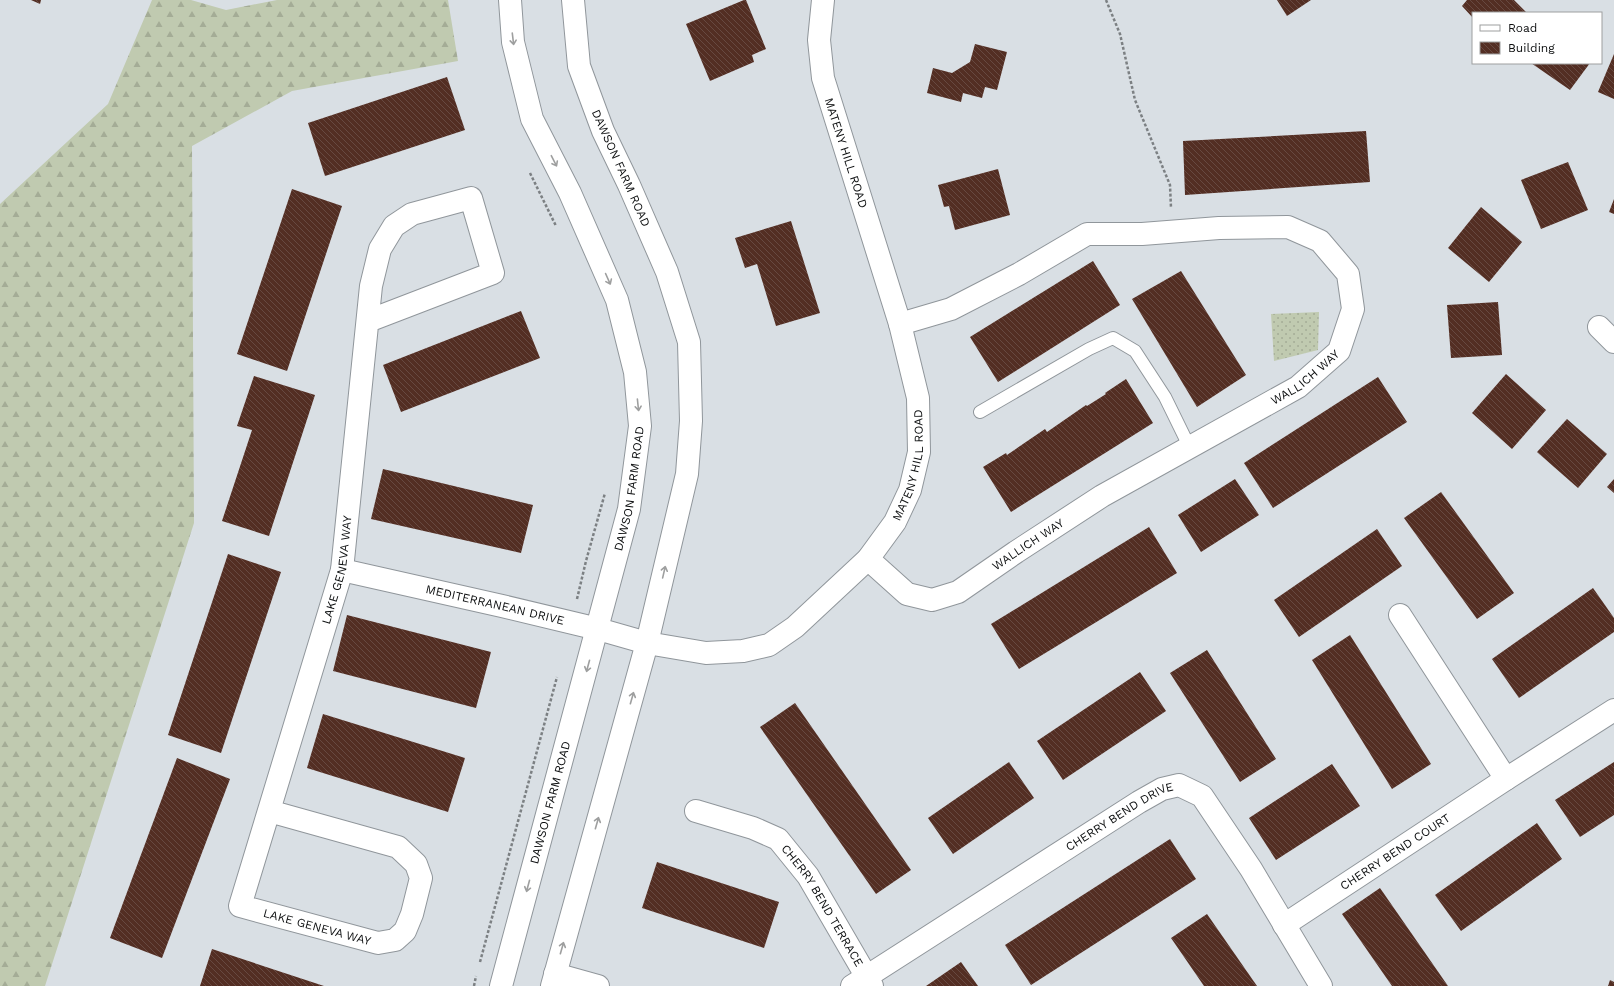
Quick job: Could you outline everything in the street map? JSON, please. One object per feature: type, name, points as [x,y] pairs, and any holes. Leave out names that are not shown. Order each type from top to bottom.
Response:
[{"type":"street","name":"DAWSON FARM ROAD","points":[[501,986],[630,509],[640,426],[635,372],[617,300],[570,193],[532,119],[513,42],[510,0]]},
{"type":"street","name":"DAWSON FARM ROAD","points":[[553,980],[647,643],[686,474],[692,421],[690,342],[667,272],[629,185],[603,131],[579,66],[573,0]]},
{"type":"street","name":"MATENY HILL ROAD","points":[[647,643],[706,654],[743,651],[769,645],[795,627],[868,559],[895,522],[910,490],[919,452],[918,398],[900,324],[823,78],[819,40],[823,0]]},
{"type":"street","name":"LAKE GENEVA WAY","points":[[269,811],[398,847],[416,864],[421,878],[412,914],[405,931],[395,940],[378,943],[240,906],[342,570],[371,286],[380,249],[394,226],[412,214],[471,198],[493,273],[368,322]]},
{"type":"street","name":"WALLICH WAY","points":[[868,559],[907,594],[932,600],[958,592],[1102,496],[1298,387],[1339,351],[1353,309],[1348,274],[1320,241],[1288,227],[1219,228],[1142,234],[1087,234],[1019,274],[951,310],[900,324]]},
{"type":"street","name":"MEDITERRANEAN DRIVE","points":[[342,570],[573,623],[647,643]]},
{"type":"street","points":[[1400,615],[1506,779]]},
{"type":"street","name":"CHERRY BEND COURT","points":[[1284,925],[1614,710]]},
{"type":"street","name":"CHERRY BEND DRIVE","points":[[864,983],[1139,802],[1162,789],[1179,785],[1202,796],[1251,869],[1321,986]]},
{"type":"street","name":"CHERRY BEND TERRACE","points":[[696,811],[753,828],[778,839],[808,876],[864,983]]},
{"type":"street","points":[[553,980],[598,986]]},
{"type":"lane","points":[[980,412],[1089,349],[1114,338],[1136,351],[1165,397],[1190,448]]},
{"type":"path","points":[[1106,0],[1120,34],[1135,100],[1170,185],[1172,231]]},
{"type":"path","points":[[529,171],[556,226]]},
{"type":"path","points":[[573,623],[586,561],[606,485]]},
{"type":"path","points":[[480,963],[557,674]]},
{"type":"path","points":[[474,986],[478,971]]},
{"type":"green space","points":[[152,0],[191,0],[226,10],[277,0],[448,0],[458,61],[292,91],[192,146],[194,523],[45,986],[0,986],[0,204],[108,104]]},
{"type":"green space","points":[[1319,312],[1318,350],[1274,361],[1271,314]]},
{"type":"building","points":[[31,0],[41,0],[40,4]]},
{"type":"building","points":[[746,0],[766,49],[752,55],[754,62],[710,81],[686,24]]},
{"type":"building","points":[[1277,0],[1311,0],[1287,16]]},
{"type":"building","points":[[1467,0],[1514,0],[1526,12],[1472,12],[1472,17],[1462,6]]},
{"type":"building","points":[[975,44],[1007,52],[997,90],[985,87],[982,98],[963,93],[961,102],[927,93],[933,68],[952,73],[970,62]]},
{"type":"building","points":[[1614,54],[1614,99],[1598,92]]},
{"type":"building","points":[[1532,64],[1589,64],[1570,90]]},
{"type":"building","points":[[447,77],[465,130],[325,176],[308,123]]},
{"type":"building","points":[[1366,131],[1370,182],[1185,195],[1183,141]]},
{"type":"building","points":[[1568,162],[1588,210],[1541,229],[1521,180]]},
{"type":"building","points":[[998,169],[1010,215],[955,230],[949,206],[944,207],[938,185]]},
{"type":"building","points":[[292,189],[342,206],[287,371],[237,354]]},
{"type":"building","points":[[1614,199],[1614,214],[1609,212]]},
{"type":"building","points":[[1481,207],[1522,242],[1489,282],[1448,248]]},
{"type":"building","points":[[791,221],[820,313],[776,326],[757,264],[745,268],[735,238]]},
{"type":"building","points":[[1093,261],[1120,305],[998,382],[970,337]]},
{"type":"building","points":[[1181,271],[1246,375],[1197,407],[1132,299]]},
{"type":"building","points":[[1498,302],[1502,355],[1451,358],[1447,305]]},
{"type":"building","points":[[521,311],[540,358],[401,412],[383,365]]},
{"type":"building","points":[[1506,374],[1546,410],[1512,449],[1472,413]]},
{"type":"building","points":[[254,376],[315,395],[269,536],[222,521],[252,430],[237,426]]},
{"type":"building","points":[[1378,377],[1407,422],[1273,508],[1244,463]]},
{"type":"building","points":[[1126,379],[1153,423],[1011,512],[983,467],[1006,453],[1007,455],[1045,429],[1047,432],[1086,405],[1087,406],[1106,394],[1105,393]]},
{"type":"building","points":[[1567,419],[1607,454],[1578,488],[1537,452]]},
{"type":"building","points":[[383,469],[533,505],[521,553],[371,519]]},
{"type":"building","points":[[1235,479],[1259,515],[1201,552],[1178,515]]},
{"type":"building","points":[[1614,479],[1614,493],[1607,487]]},
{"type":"building","points":[[1441,492],[1514,593],[1477,619],[1404,518]]},
{"type":"building","points":[[1149,527],[1177,573],[1019,669],[991,624]]},
{"type":"building","points":[[1377,529],[1402,566],[1299,637],[1274,600]]},
{"type":"building","points":[[228,554],[281,572],[221,753],[168,735]]},
{"type":"building","points":[[1593,588],[1614,618],[1614,632],[1519,698],[1492,659]]},
{"type":"building","points":[[347,615],[491,652],[476,708],[333,671]]},
{"type":"building","points":[[1350,635],[1431,764],[1392,789],[1312,660]]},
{"type":"building","points":[[1207,650],[1276,759],[1240,782],[1170,673]]},
{"type":"building","points":[[1140,672],[1166,711],[1063,780],[1037,741]]},
{"type":"building","points":[[795,703],[911,870],[876,894],[760,727]]},
{"type":"building","points":[[323,714],[465,758],[448,812],[307,768]]},
{"type":"building","points":[[177,758],[230,779],[162,958],[110,938]]},
{"type":"building","points":[[1009,762],[1034,798],[953,854],[928,818]]},
{"type":"building","points":[[1614,762],[1614,815],[1580,837],[1555,800]]},
{"type":"building","points":[[1332,764],[1360,806],[1276,860],[1249,818]]},
{"type":"building","points":[[1537,823],[1562,859],[1461,931],[1435,895]]},
{"type":"building","points":[[1170,839],[1196,879],[1031,985],[1005,945]]},
{"type":"building","points":[[657,862],[779,902],[764,948],[642,908]]},
{"type":"building","points":[[1380,888],[1448,986],[1392,986],[1342,914]]},
{"type":"building","points":[[1207,914],[1257,986],[1204,986],[1171,938]]},
{"type":"building","points":[[212,949],[324,986],[200,986]]},
{"type":"building","points":[[961,962],[978,986],[926,986]]},
{"type":"building","points":[[1610,980],[1614,982],[1614,986],[1608,986]]}]
